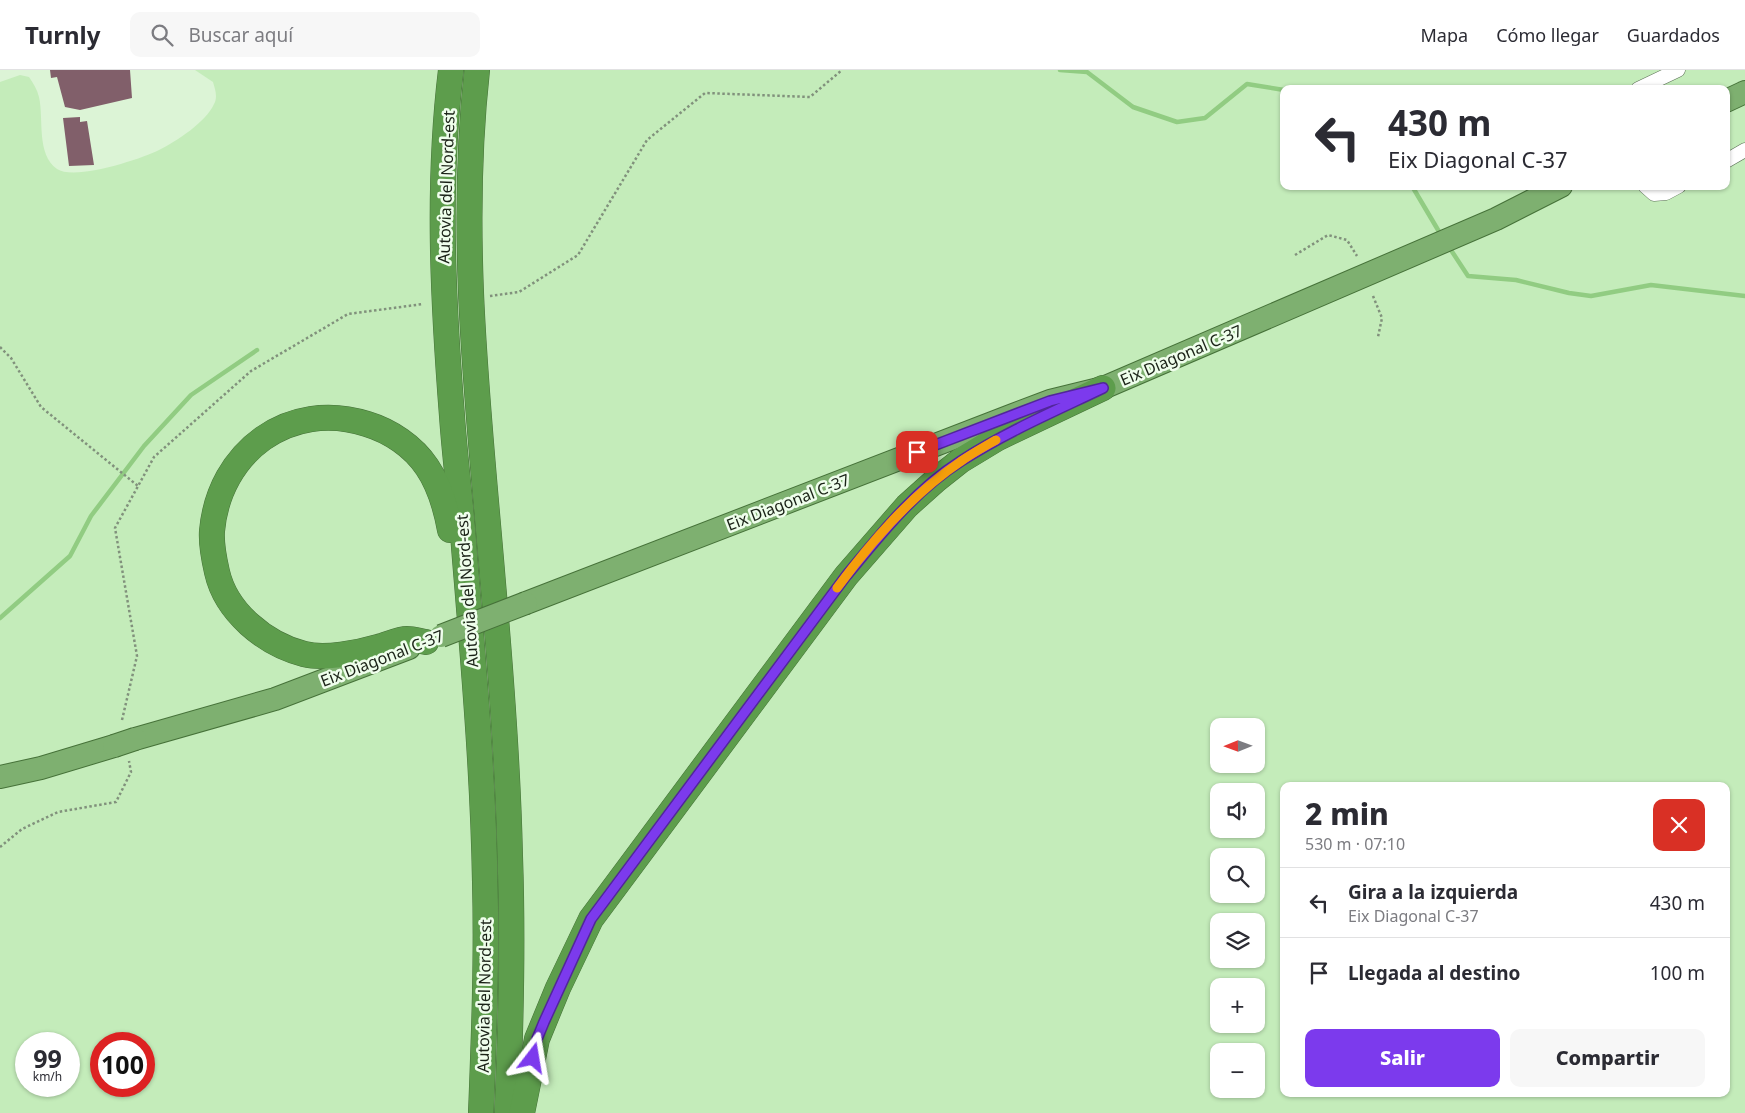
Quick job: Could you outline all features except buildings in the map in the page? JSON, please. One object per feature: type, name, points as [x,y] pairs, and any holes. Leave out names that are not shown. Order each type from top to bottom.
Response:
[{"type":"highway","name":"Autovia del Nord-est","points":[[451,70],[444,152],[443,215],[446,329],[480,754],[485,882],[484,1033],[481,1113]]},
{"type":"highway","name":"Autovia del Nord-est","points":[[477,70],[470,172],[469,258],[474,362],[504,717],[510,856],[511,966],[507,1113]]},
{"type":"highway","points":[[1730,100],[1745,92]]},
{"type":"highway","name":"Eix Diagonal C-37","points":[[0,777],[121,754],[135,740],[274,699],[1050,401],[1103,388],[1496,219],[1552,190]]},
{"type":"highway","points":[[522,1113],[537,1039],[558,988],[591,919],[846,576],[907,506],[960,461],[998,438],[1103,388]]},
{"type":"highway","points":[[433,639],[406,639],[346,654],[305,654],[283,646],[246,622],[230,602],[220,584],[213,554],[212,533],[215,507],[224,484],[234,466],[249,448],[268,434],[289,425],[311,419],[356,420],[379,428],[398,438],[427,466],[446,506],[453,548],[468,722],[480,754]]},
{"type":"street","points":[[1646,85],[1678,70]]},
{"type":"street","points":[[1730,159],[1745,150]]},
{"type":"street","points":[[1649,190],[1654,194],[1666,193],[1672,190]]},
{"type":"path","points":[[490,296],[519,292],[578,255],[647,140],[706,92],[810,97],[842,70]]},
{"type":"path","points":[[1295,255],[1328,236],[1347,240],[1356,256]]},
{"type":"path","points":[[1373,296],[1382,318],[1378,337]]},
{"type":"path","points":[[122,720],[137,656],[115,528],[154,457],[251,371],[348,314],[423,304]]},
{"type":"path","points":[[0,347],[11,358],[41,406],[138,486]]},
{"type":"path","points":[[0,847],[22,829],[58,812],[116,802],[131,772],[121,754]]},
{"type":"green space","points":[[195,70],[1745,70],[1745,1113],[0,1113],[0,82],[20,75],[29,77],[39,97],[43,145],[46,155],[50,163],[57,169],[66,172],[92,171],[159,150],[174,142],[205,118],[214,104],[216,96],[213,82]]},
{"type":"waterway","points":[[1060,70],[1087,72],[1133,107],[1177,122],[1205,118],[1247,84],[1280,89]]},
{"type":"waterway","points":[[1414,190],[1441,235]]},
{"type":"waterway","points":[[1449,247],[1468,276],[1516,280],[1569,293],[1591,296],[1651,285],[1745,296]]},
{"type":"waterway","points":[[0,618],[70,556],[91,516],[144,446],[191,395],[257,350]]},
{"type":"slow traffic","points":[[837,588],[907,506],[960,461],[996,440]]},
{"type":"route","points":[[533,1058],[537,1039],[558,988],[591,919],[846,576],[882,533],[907,506],[960,461],[998,438],[1103,388],[1050,401],[917,452]]}]
